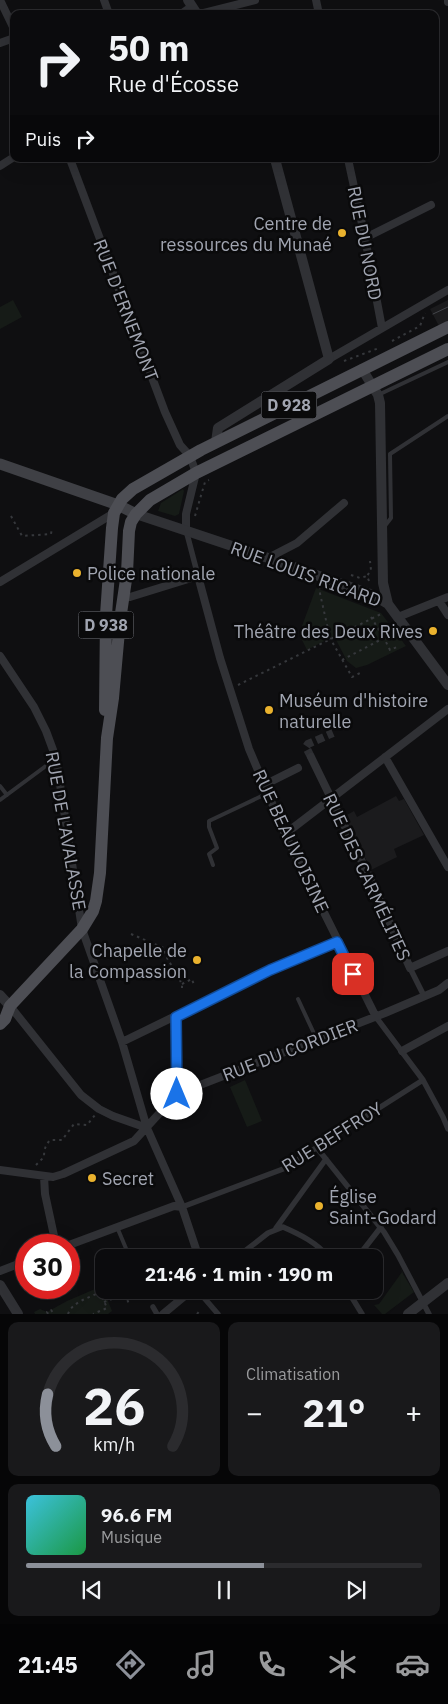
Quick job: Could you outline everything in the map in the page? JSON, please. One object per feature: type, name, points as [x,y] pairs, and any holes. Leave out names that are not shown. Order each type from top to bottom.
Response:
[{"type":"main road","name":"D 928","points":[[116,509],[134,489],[190,456],[448,327]]},
{"type":"main road","name":"D 928","points":[[136,514],[150,500],[375,390],[448,349]]},
{"type":"main road","points":[[0,464],[116,509],[136,514]]},
{"type":"main road","name":"D 938","points":[[107,738],[104,698],[106,615],[116,509]]},
{"type":"main road","name":"D 938","points":[[0,1024],[5,1019],[5,1008],[82,929],[93,911],[97,895],[107,738],[129,537],[131,522],[136,514]]},
{"type":"street","points":[[0,0],[10,21]]},
{"type":"street","points":[[194,9],[255,0]]},
{"type":"street","name":"RUE D'ERNEMONT","points":[[71,162],[165,412],[180,446],[190,456],[202,475]]},
{"type":"street","points":[[276,162],[328,360]]},
{"type":"street","name":"RUE DU NORD","points":[[349,162],[366,238],[382,328]]},
{"type":"street","points":[[366,238],[430,205]]},
{"type":"street","points":[[216,442],[218,428],[328,360],[448,290]]},
{"type":"street","points":[[362,369],[375,390],[381,419],[383,583],[386,608]]},
{"type":"street","points":[[186,530],[186,514],[202,475]]},
{"type":"street","points":[[268,558],[297,543],[344,503]]},
{"type":"street","points":[[0,582],[116,509]]},
{"type":"street","name":"RUE LOUIS RICARD","points":[[136,514],[373,595],[398,617],[448,684]]},
{"type":"street","name":"RUE BEAUVOISINE","points":[[186,530],[220,658],[249,749],[285,834],[337,942],[376,1017],[446,1115],[448,1129]]},
{"type":"street","points":[[124,595],[130,597],[198,576]]},
{"type":"street","points":[[398,617],[448,597]]},
{"type":"street","points":[[439,602],[448,615]]},
{"type":"street","name":"RUE DE L'AVALASSE","points":[[0,656],[34,707],[57,760],[82,929],[122,1042],[147,1128],[182,1207],[196,1249]]},
{"type":"street","points":[[285,834],[448,709]]},
{"type":"street","name":"RUE DES CARMÉLITES","points":[[312,757],[424,996]]},
{"type":"street","points":[[385,757],[448,867]]},
{"type":"street","points":[[264,785],[298,768]]},
{"type":"street","points":[[122,1042],[270,970],[337,942]]},
{"type":"street","points":[[410,968],[448,951]]},
{"type":"street","name":"RUE DU CORDIER","points":[[177,1094],[376,1017],[439,990],[448,983]]},
{"type":"street","points":[[0,995],[5,1008],[81,1095],[99,1109],[147,1128]]},
{"type":"street","points":[[0,1170],[53,1177],[134,1141],[177,1094],[176,1017]]},
{"type":"street","points":[[402,1051],[448,1026]]},
{"type":"street","name":"RUE BEFFROY","points":[[182,1207],[284,1169],[424,1083]]},
{"type":"street","points":[[317,1148],[381,1228],[398,1254],[429,1314]]},
{"type":"street","points":[[280,1228],[284,1217],[326,1159]]},
{"type":"street","points":[[44,1176],[45,1194],[54,1234]]},
{"type":"street","points":[[80,1241],[174,1206],[182,1207]]},
{"type":"street","points":[[248,1249],[268,1233],[280,1228],[300,1235],[320,1249]]},
{"type":"street","points":[[364,1249],[381,1228]]},
{"type":"street","points":[[0,1271],[15,1265]]},
{"type":"street","points":[[408,1314],[448,1283]]},
{"type":"street","points":[[0,1285],[3,1296],[18,1314]]},
{"type":"street","points":[[163,1314],[184,1299]]},
{"type":"street","points":[[203,1299],[218,1314]]},
{"type":"street","points":[[353,1299],[362,1314]]},
{"type":"street","points":[[153,1308],[157,1314]]},
{"type":"lane","points":[[375,390],[448,362]]},
{"type":"lane","points":[[383,529],[391,518],[390,454],[448,416]]},
{"type":"lane","points":[[0,800],[50,763],[57,760]]},
{"type":"lane","points":[[0,786],[7,795]]},
{"type":"lane","points":[[212,865],[209,854],[217,848],[209,827],[209,821],[268,793]]},
{"type":"lane","points":[[298,999],[317,1040]]},
{"type":"lane","points":[[117,1228],[126,1249]]},
{"type":"path","points":[[391,343],[420,326],[427,309],[425,303]]},
{"type":"path","points":[[344,361],[382,346]]},
{"type":"path","points":[[189,514],[195,516],[205,482],[209,480],[202,475]]},
{"type":"path","points":[[11,516],[22,536],[51,534],[52,528]]},
{"type":"path","points":[[351,575],[360,578],[367,576],[371,570],[370,561]]},
{"type":"path","points":[[367,576],[369,581]]},
{"type":"path","points":[[326,579],[319,589],[330,638],[352,677],[362,672]]},
{"type":"path","points":[[230,689],[386,608]]},
{"type":"path","points":[[371,617],[390,650],[399,646]]},
{"type":"path","points":[[342,660],[384,638]]},
{"type":"path","points":[[131,934],[164,948],[166,956],[182,984],[182,988]]},
{"type":"path","points":[[182,984],[192,979],[194,985]]},
{"type":"path","points":[[35,1167],[44,1157],[46,1144],[50,1140],[62,1140],[74,1124],[88,1125],[99,1109]]},
{"type":"path","points":[[68,1314],[75,1304],[100,1292],[107,1308],[93,1314]]},
{"type":"path","points":[[104,1302],[112,1299]]},
{"type":"path","points":[[127,1299],[129,1304]]},
{"type":"path","points":[[197,1314],[200,1309]]},
{"type":"path","points":[[48,1314],[47,1312],[51,1310],[54,1314]]},
{"type":"shaded area","points":[[13,300],[22,317],[0,329],[0,307]]},
{"type":"shaded area","points":[[448,300],[448,321],[439,326],[430,309]]},
{"type":"shaded area","points":[[183,489],[179,514],[175,516],[158,511],[161,503]]},
{"type":"shaded area","points":[[316,588],[381,613],[406,646],[367,665],[356,668],[347,661],[334,636],[307,650],[299,634]]},
{"type":"shaded area","points":[[396,796],[399,801],[404,799],[424,835],[394,849],[397,857],[371,870],[345,816],[354,811],[357,817]]},
{"type":"shaded area","points":[[245,1080],[262,1121],[247,1127],[230,1087]]},
{"type":"shaded area","points":[[401,1267],[414,1292],[385,1314],[382,1314],[374,1305],[379,1304],[402,1272]]},
{"type":"shaded area","points":[[95,1289],[95,1299],[107,1299],[112,1311],[108,1314],[35,1314],[34,1312],[40,1309],[47,1312],[72,1299],[80,1299],[80,1295]]},
{"type":"tunnel","points":[[311,757],[306,747],[308,744],[333,733]]},
{"type":"tram line","points":[[433,314],[448,307]]},
{"type":"place","name":"Centre de ressources du Munaé","points":[[342,233]]},
{"type":"place","name":"Police nationale","points":[[77,573]]},
{"type":"place","name":"Théâtre des Deux Rives","points":[[433,631]]},
{"type":"place","name":"Muséum d'histoire naturelle","points":[[269,710]]},
{"type":"place","name":"Chapelle de la Compassion","points":[[197,960]]},
{"type":"place","name":"Secret","points":[[92,1178]]},
{"type":"place","name":"Église Saint-Godard","points":[[319,1206]]},
{"type":"route","points":[[177,1094],[176,1017],[270,970],[337,942],[353,974]]}]
